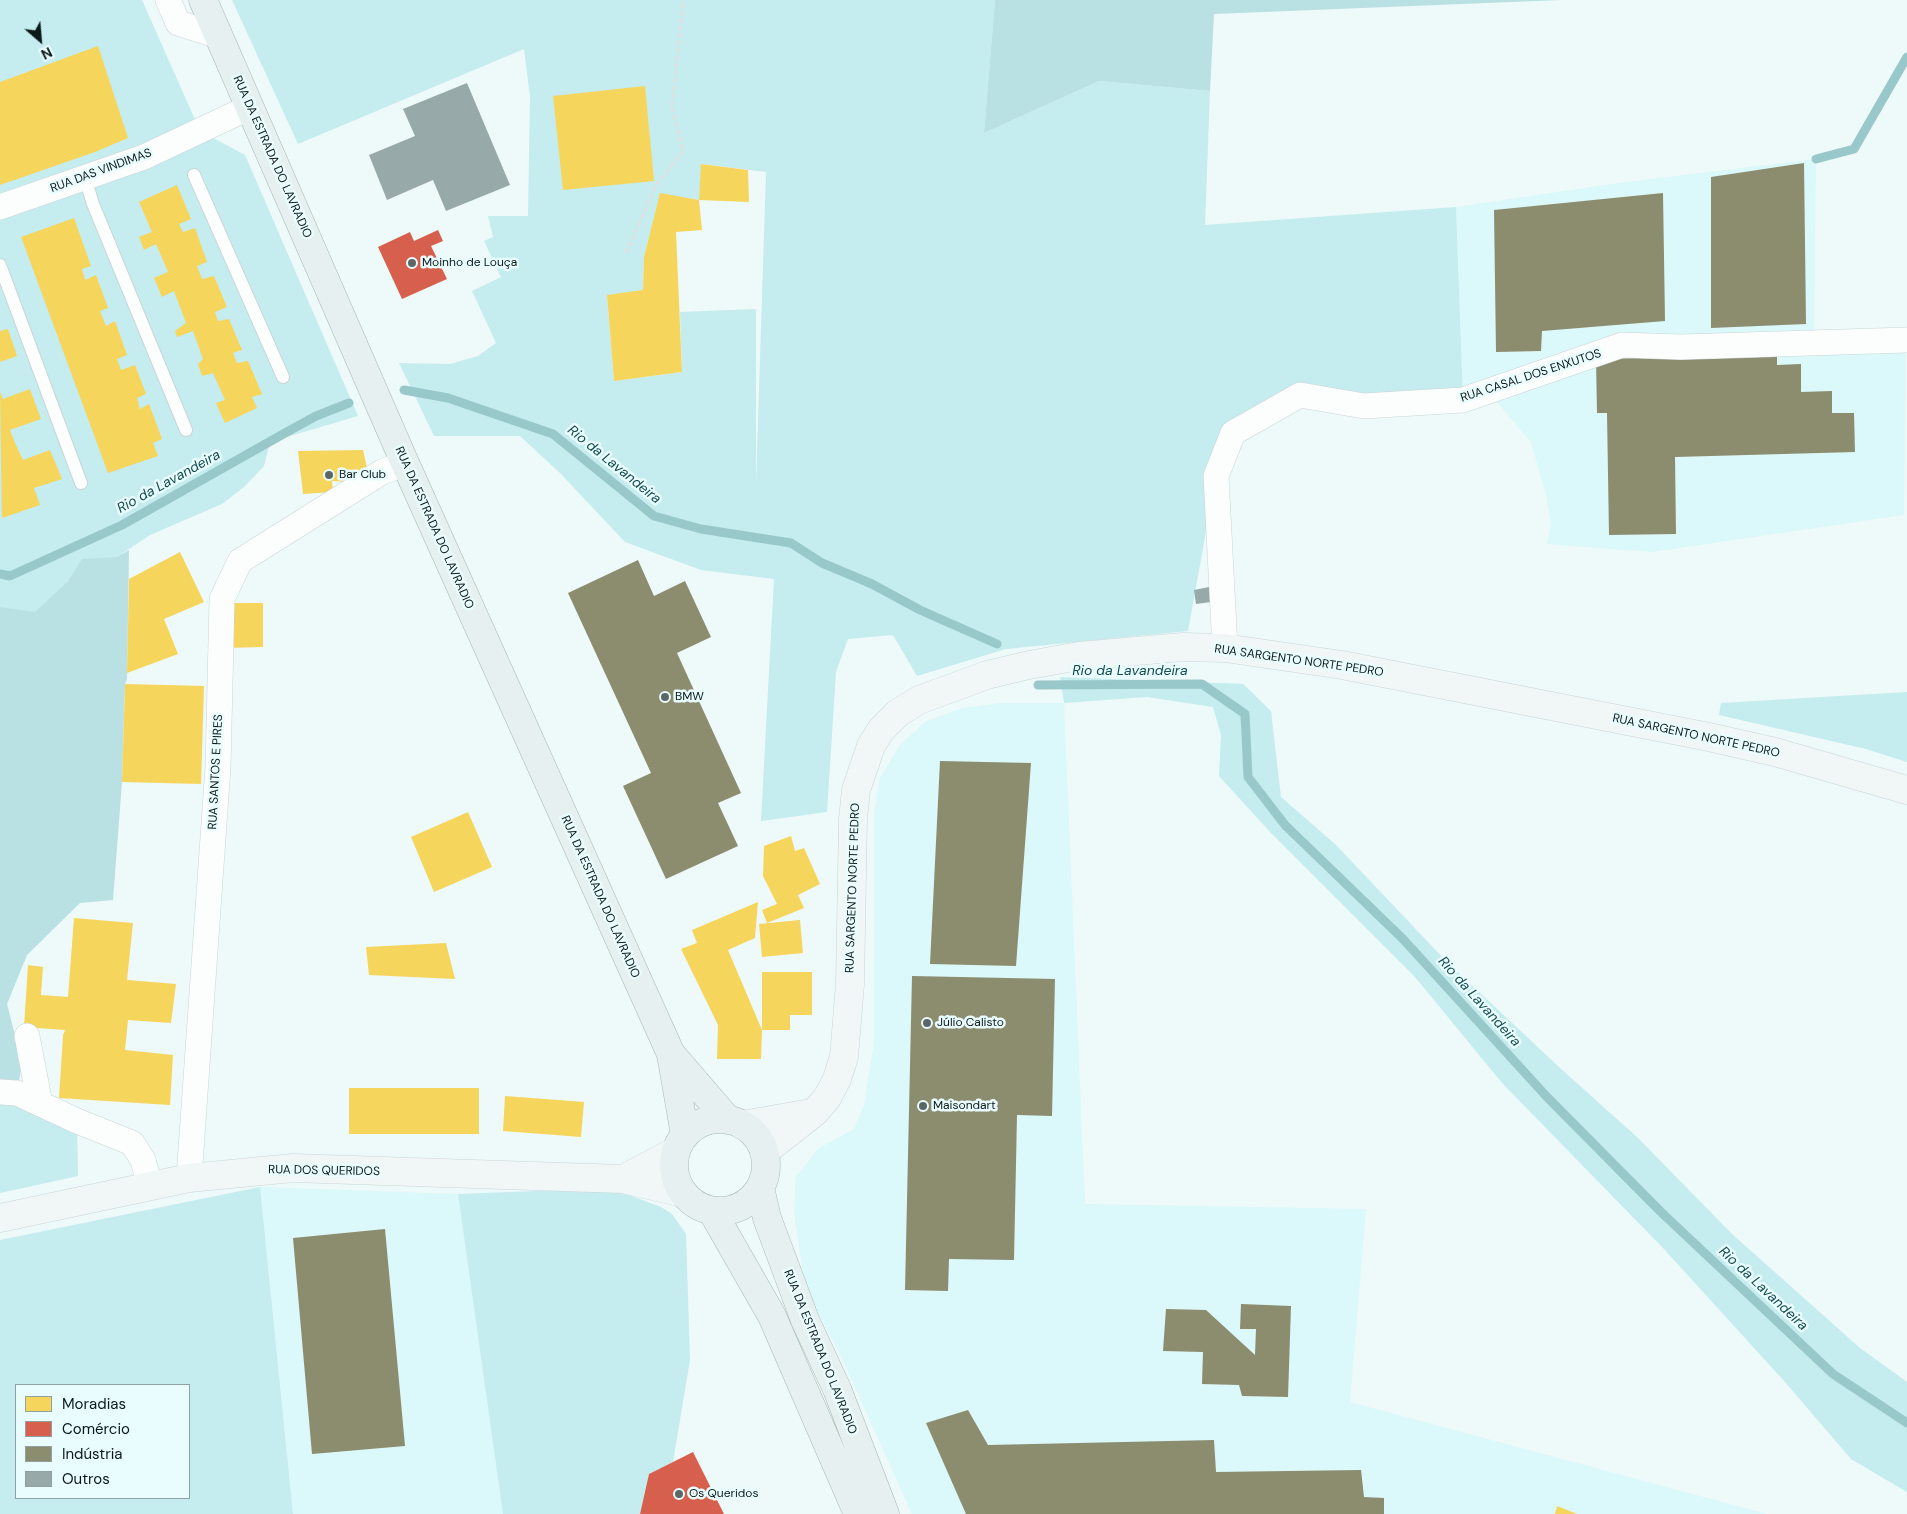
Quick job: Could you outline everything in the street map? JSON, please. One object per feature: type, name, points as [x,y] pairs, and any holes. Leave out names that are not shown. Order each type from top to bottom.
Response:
[{"type":"main road","name":"RUA DA ESTRADA DO LAVRADIO","points":[[203,0],[405,463],[671,1054],[681,1143],[674,1166],[676,1180],[683,1193]]},
{"type":"main road","name":"RUA DA ESTRADA DO LAVRADIO","points":[[671,1054],[735,1123],[759,1141],[764,1152],[764,1176],[760,1188],[767,1218],[805,1320],[836,1389],[886,1514]]},
{"type":"main road","points":[[681,1143],[698,1125],[713,1120],[735,1123]]},
{"type":"main road","points":[[683,1193],[691,1202],[712,1211],[726,1211],[739,1206],[751,1198],[760,1188]]},
{"type":"main road","points":[[712,1211],[772,1316],[858,1514]]},
{"type":"main road","points":[[808,1397],[836,1389]]},
{"type":"street","points":[[168,0],[178,23],[219,36]]},
{"type":"street","name":"RUA DAS VINDIMAS","points":[[0,207],[144,157],[250,107]]},
{"type":"street","name":"RUA CASAL DOS ENXUTOS","points":[[1225,648],[1216,476],[1233,433],[1300,396],[1364,406],[1463,400],[1622,345],[1681,347],[1907,340]]},
{"type":"street","name":"RUA SANTOS E PIRES","points":[[189,1178],[218,767],[222,599],[240,561],[382,472],[405,463]]},
{"type":"street","name":"RUA SARGENTO NORTE PEDRO","points":[[764,1152],[815,1112],[827,1098],[837,1079],[844,1057],[850,984],[853,818],[856,790],[871,746],[881,730],[898,713],[920,700],[978,678],[1029,665],[1135,650],[1183,647],[1225,648],[1342,665],[1709,737],[1810,761],[1907,790]]},
{"type":"street","points":[[26,1036],[40,1104]]},
{"type":"street","points":[[0,1092],[17,1093],[132,1143],[143,1160],[150,1187]]},
{"type":"street","points":[[735,1123],[815,1112]]},
{"type":"street","name":"RUA DOS QUERIDOS","points":[[623,1179],[681,1143]]},
{"type":"street","name":"RUA DOS QUERIDOS","points":[[0,1218],[189,1178],[293,1168],[623,1179],[683,1193]]},
{"type":"lane","points":[[194,175],[283,377]]},
{"type":"lane","points":[[85,178],[93,204],[186,430]]},
{"type":"lane","points":[[0,265],[81,483]]},
{"type":"path","points":[[626,253],[655,188],[683,151],[672,108],[683,0]]},
{"type":"shaded area","points":[[0,0],[142,0],[200,131],[245,155],[358,416],[270,442],[264,466],[244,487],[222,504],[150,535],[117,557],[82,560],[68,581],[35,613],[0,607]]},
{"type":"shaded area","points":[[232,0],[995,0],[984,133],[1099,81],[1210,91],[1205,225],[1456,207],[1463,400],[1300,395],[1233,433],[1216,476],[1188,631],[1006,649],[917,676],[893,635],[848,639],[836,672],[827,812],[761,821],[774,579],[701,570],[625,542],[561,474],[520,436],[434,436],[399,363],[450,364],[478,356],[496,343],[472,291],[501,277],[484,241],[493,237],[488,216],[528,216],[530,96],[524,49],[298,144]],"holes":[[[702,164],[766,172],[756,484],[756,309],[680,312],[682,372],[614,381],[607,296],[643,290],[644,257],[660,194],[699,200]]]},
{"type":"shaded area","points":[[995,0],[1561,0],[1214,14],[1210,91],[1099,81],[984,133]]},
{"type":"shaded area","points":[[1816,159],[1814,343],[1906,340],[1904,515],[1652,552],[1547,544],[1551,524],[1546,495],[1531,442],[1496,401],[1463,400],[1456,207],[1618,183]]},
{"type":"shaded area","points":[[129,550],[127,679],[125,684],[122,782],[113,900],[80,903],[27,955],[7,1004],[22,1063],[17,1093],[0,1093],[0,607],[35,612],[68,581],[82,559],[117,557]]},
{"type":"shaded area","points":[[1060,677],[1243,684],[1271,711],[1281,797],[1336,845],[1446,961],[1638,1138],[1732,1234],[1860,1348],[1907,1382],[1907,1492],[1851,1459],[1785,1382],[1663,1248],[1503,1084],[1415,977],[1271,833],[1219,776],[1221,735],[1213,707],[1147,697],[1064,703]]},
{"type":"shaded area","points":[[1907,692],[1907,762],[1866,749],[1719,715],[1721,703]]},
{"type":"shaded area","points":[[1000,703],[1064,703],[1085,1204],[1366,1209],[1350,1402],[1767,1514],[912,1514],[839,1352],[805,1289],[794,1211],[796,1177],[818,1149],[854,1129],[864,1105],[874,1043],[874,814],[880,778],[900,745],[925,722],[962,708]]},
{"type":"shaded area","points":[[0,1093],[77,1121],[78,1176],[0,1193]]},
{"type":"shaded area","points":[[260,1187],[458,1194],[503,1514],[293,1514]]},
{"type":"shaded area","points":[[260,1187],[293,1514],[0,1514],[0,1240]]},
{"type":"shaded area","points":[[589,1189],[626,1194],[661,1207],[672,1214],[686,1234],[690,1360],[673,1462],[649,1474],[640,1514],[503,1514],[458,1194]]},
{"type":"building: Moradias","points":[[98,46],[128,138],[95,152],[0,185],[0,82]]},
{"type":"building: Moradias","points":[[645,86],[654,181],[563,190],[553,96]]},
{"type":"building: Moradias","points":[[701,164],[748,170],[749,202],[699,200]]},
{"type":"building: Moradias","points":[[177,185],[191,219],[179,224],[183,232],[195,228],[207,262],[197,266],[202,279],[214,276],[227,307],[215,312],[218,321],[229,319],[242,350],[233,353],[237,363],[248,361],[262,394],[252,397],[257,408],[225,423],[216,403],[225,400],[213,373],[202,376],[198,364],[203,359],[193,331],[177,337],[175,331],[186,323],[174,291],[162,297],[154,278],[168,272],[156,244],[144,250],[139,237],[152,232],[139,202]]},
{"type":"building: Moradias","points":[[660,193],[699,200],[702,230],[676,232],[682,372],[614,381],[607,295],[643,290],[644,257]]},
{"type":"building: Moradias","points":[[74,218],[91,266],[82,269],[85,280],[96,275],[108,308],[100,311],[106,326],[115,321],[127,355],[117,359],[121,370],[135,365],[146,394],[137,398],[140,409],[149,404],[162,439],[153,443],[158,456],[108,473],[21,237]]},
{"type":"building: Moradias","points":[[8,329],[17,356],[0,362],[0,331]]},
{"type":"building: Moradias","points":[[30,389],[41,419],[10,430],[23,460],[50,450],[62,479],[34,488],[40,505],[2,518],[0,392],[3,399]]},
{"type":"building: Moradias","name":"Bar Club","points":[[363,450],[367,468],[349,482],[332,481],[333,492],[303,494],[298,451]]},
{"type":"building: Moradias","points":[[180,552],[204,602],[164,619],[178,654],[127,673],[129,579]]},
{"type":"building: Moradias","points":[[225,603],[263,603],[263,647],[226,648]]},
{"type":"building: Moradias","points":[[125,684],[204,686],[201,784],[122,782]]},
{"type":"building: Moradias","points":[[468,812],[492,867],[434,892],[411,837]]},
{"type":"building: Moradias","points":[[791,836],[795,851],[804,848],[820,884],[798,895],[804,908],[767,923],[762,910],[777,904],[763,876],[764,846]]},
{"type":"building: Moradias","points":[[758,902],[755,938],[728,950],[762,1030],[761,1059],[717,1059],[718,1025],[681,949],[697,943],[692,930]]},
{"type":"building: Moradias","points":[[74,918],[133,923],[127,980],[176,984],[171,1023],[128,1020],[125,1050],[173,1055],[170,1105],[59,1098],[63,1035],[65,1030],[24,1027],[28,965],[43,967],[41,995],[68,997]]},
{"type":"building: Moradias","points":[[800,920],[803,953],[762,957],[759,924]]},
{"type":"building: Moradias","points":[[446,943],[455,979],[369,975],[366,947]]},
{"type":"building: Moradias","points":[[762,972],[812,972],[812,1015],[790,1015],[790,1030],[762,1030]]},
{"type":"building: Moradias","points":[[349,1088],[479,1088],[479,1134],[349,1134]]},
{"type":"building: Moradias","points":[[505,1096],[584,1102],[581,1137],[503,1131]]},
{"type":"building: Moradias","points":[[1557,1506],[1577,1514],[1555,1514]]},
{"type":"building: Comércio","name":"Moinho de Louça","points":[[438,230],[443,241],[431,246],[447,279],[402,299],[378,247],[410,232],[414,241]]},
{"type":"building: Comércio","name":"Os Queridos","points":[[693,1452],[724,1514],[640,1514],[649,1474]]},
{"type":"building: Indústria","points":[[1804,163],[1806,324],[1711,328],[1711,177]]},
{"type":"building: Indústria","points":[[1663,193],[1665,321],[1542,331],[1541,351],[1496,352],[1494,210]]},
{"type":"building: Indústria","points":[[1777,355],[1777,365],[1801,364],[1801,392],[1832,391],[1832,413],[1854,413],[1855,452],[1675,457],[1676,534],[1609,535],[1607,413],[1597,413],[1596,359]]},
{"type":"building: Indústria","points":[[638,560],[654,596],[685,581],[711,637],[677,653],[741,793],[718,803],[738,846],[666,879],[623,786],[651,773],[568,593]]},
{"type":"building: Indústria","points":[[940,761],[1031,763],[1016,966],[930,964]]},
{"type":"building: Indústria","points":[[912,976],[1055,979],[1052,1116],[1017,1115],[1014,1260],[949,1259],[948,1291],[905,1290]]},
{"type":"building: Indústria","points":[[385,1229],[405,1446],[312,1454],[293,1238]]},
{"type":"building: Indústria","points":[[1241,1304],[1291,1306],[1288,1397],[1242,1396],[1239,1385],[1202,1384],[1203,1352],[1163,1351],[1166,1309],[1206,1310],[1255,1355],[1256,1329],[1240,1329]]},
{"type":"building: Indústria","points":[[968,1410],[988,1445],[1214,1440],[1216,1472],[1361,1470],[1364,1497],[1384,1498],[1384,1514],[966,1514],[926,1423]]},
{"type":"building: Outros","points":[[467,83],[510,185],[446,211],[433,180],[387,200],[369,155],[415,136],[403,109]]},
{"type":"building: Outros","points":[[1209,587],[1211,602],[1196,604],[1194,590]]},
{"type":"waterway","points":[[1816,159],[1854,149],[1907,57]]},
{"type":"waterway","name":"Rio da Lavandeira","points":[[404,390],[448,398],[553,434],[654,516],[701,529],[791,543],[822,563],[872,584],[920,610],[997,644]]},
{"type":"waterway","name":"Rio da Lavandeira","points":[[0,574],[10,576],[122,525],[316,416],[349,403]]},
{"type":"waterway","name":"Rio da Lavandeira","points":[[1038,685],[1202,684],[1245,714],[1248,777],[1285,825],[1403,939],[1547,1097],[1661,1212],[1833,1374],[1907,1423]]},
{"type":"place","name":"Moinho de Louça","points":[[412,263]]},
{"type":"place","name":"Bar Club","points":[[329,475]]},
{"type":"place","name":"BMW","points":[[665,697]]},
{"type":"place","name":"Júlio Calisto","points":[[927,1023]]},
{"type":"place","name":"Maisondart","points":[[923,1106]]},
{"type":"place","name":"Os Queridos","points":[[679,1494]]}]
